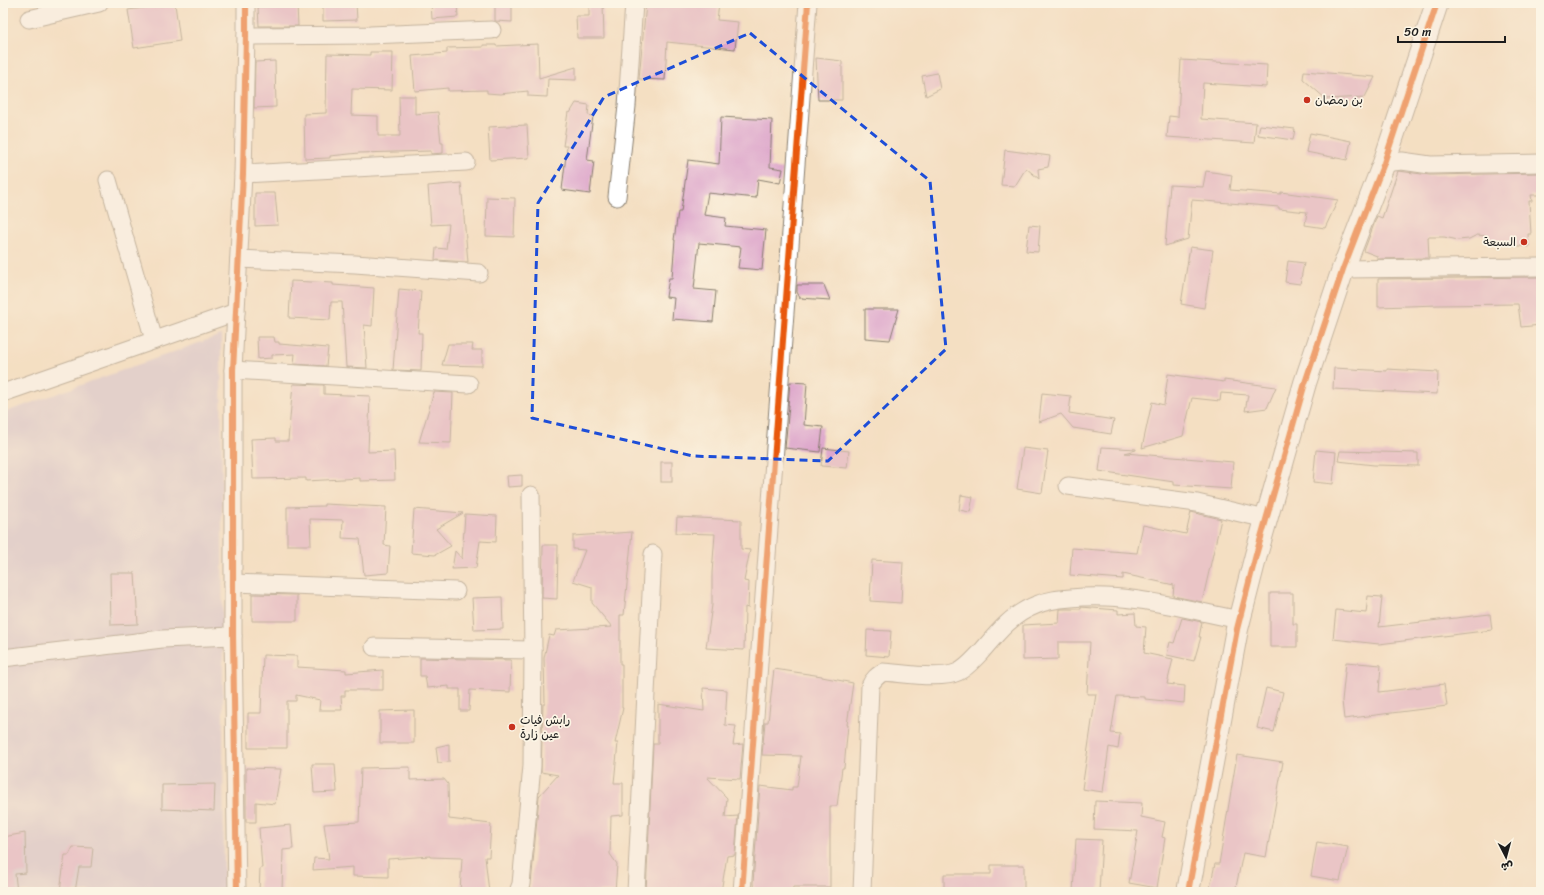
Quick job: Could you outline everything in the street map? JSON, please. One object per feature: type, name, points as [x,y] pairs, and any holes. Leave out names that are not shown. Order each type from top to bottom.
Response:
[{"type":"street","points":[[29,19],[99,3]]},
{"type":"street","points":[[237,892],[233,370],[242,174],[246,3]]},
{"type":"street","points":[[617,197],[627,106],[634,3]]},
{"type":"street","points":[[742,892],[808,3]]},
{"type":"street","points":[[1188,892],[1240,620],[1266,519],[1305,383],[1343,269],[1384,163],[1437,3]]},
{"type":"street","points":[[246,36],[370,35],[492,30]]},
{"type":"street","points":[[1384,163],[1402,161],[1430,165],[1541,163]]},
{"type":"street","points":[[242,174],[466,162]]},
{"type":"street","points":[[108,180],[154,340]]},
{"type":"street","points":[[238,259],[355,264],[479,273]]},
{"type":"street","points":[[1343,269],[1541,267]]},
{"type":"street","points":[[3,393],[236,312]]},
{"type":"street","points":[[233,370],[469,384]]},
{"type":"street","points":[[1068,486],[1197,503],[1266,519]]},
{"type":"street","points":[[518,892],[521,884],[532,766],[533,650],[531,495]]},
{"type":"street","points":[[636,892],[653,554]]},
{"type":"street","points":[[234,583],[456,591]]},
{"type":"street","points":[[862,892],[870,686],[872,680],[877,676],[883,672],[940,676],[958,672],[972,662],[1004,626],[1019,612],[1052,600],[1088,596],[1129,597],[1240,620]]},
{"type":"street","points":[[3,658],[162,639],[234,636]]},
{"type":"street","points":[[374,647],[533,650]]},
{"type":"highlighted area","points":[[750,33],[930,181],[946,349],[828,461],[693,456],[532,418],[538,203],[604,97]]},
{"type":"shaded area","points":[[221,335],[224,892],[3,892],[3,413]]},
{"type":"building","points":[[356,3],[357,20],[323,21],[323,4]]},
{"type":"building","points":[[431,3],[457,3],[458,17],[432,19]]},
{"type":"building","points":[[495,3],[512,3],[512,22],[495,21]]},
{"type":"building","points":[[589,3],[603,3],[604,38],[577,38],[576,16],[589,16]]},
{"type":"building","points":[[646,3],[719,3],[717,20],[738,22],[735,49],[667,42],[665,80],[639,79]]},
{"type":"building","points":[[175,4],[180,41],[134,48],[128,10]]},
{"type":"building","points":[[297,5],[298,26],[259,26],[258,7]]},
{"type":"building","points":[[538,44],[539,78],[576,67],[576,80],[548,79],[547,97],[528,96],[528,91],[500,94],[487,93],[487,90],[448,91],[448,88],[415,91],[412,56],[447,53],[447,48],[483,47],[483,45],[496,46]]},
{"type":"building","points":[[370,52],[393,52],[392,90],[352,89],[351,115],[378,116],[378,136],[400,136],[399,96],[415,96],[415,114],[438,112],[441,143],[443,143],[443,153],[431,154],[431,151],[359,153],[330,156],[330,158],[305,159],[304,114],[326,113],[327,54],[370,55]]},
{"type":"building","points":[[816,58],[842,61],[842,100],[818,100]]},
{"type":"building","points":[[1181,60],[1267,65],[1266,87],[1203,83],[1201,119],[1256,123],[1254,143],[1167,137],[1169,116],[1178,117]]},
{"type":"building","points":[[275,61],[276,107],[254,108],[255,62]]},
{"type":"building","points":[[1304,71],[1375,77],[1365,97],[1326,99],[1303,79]]},
{"type":"building","points":[[937,73],[940,89],[926,96],[922,76]]},
{"type":"building","points":[[576,103],[589,105],[588,115],[593,116],[587,160],[594,161],[590,194],[562,190],[567,146],[563,146],[568,112],[570,113]]},
{"type":"building","points":[[721,117],[772,120],[770,167],[783,169],[780,183],[758,179],[756,198],[708,193],[704,215],[726,218],[725,226],[766,230],[762,270],[738,268],[741,247],[699,243],[694,289],[716,291],[713,322],[672,319],[674,298],[666,297],[669,278],[672,278],[674,240],[678,212],[681,212],[688,160],[719,164]]},
{"type":"building","points":[[527,125],[529,158],[490,160],[488,127]]},
{"type":"building","points":[[1260,125],[1295,129],[1293,140],[1258,135]]},
{"type":"building","points":[[1310,133],[1351,141],[1347,160],[1306,152]]},
{"type":"building","points":[[1005,150],[1050,156],[1048,167],[1038,169],[1039,179],[1026,168],[1015,186],[1001,185]]},
{"type":"building","points":[[1206,171],[1232,175],[1230,190],[1281,194],[1281,192],[1338,200],[1325,228],[1305,225],[1307,212],[1279,209],[1279,207],[1192,200],[1188,239],[1165,246],[1170,185],[1203,187]]},
{"type":"building","points":[[1398,171],[1430,175],[1541,173],[1541,195],[1531,195],[1532,201],[1529,201],[1531,234],[1528,234],[1529,247],[1490,243],[1487,236],[1477,235],[1469,239],[1458,240],[1444,237],[1428,237],[1429,258],[1377,259],[1377,256],[1364,251],[1377,216],[1382,218]]},
{"type":"building","points":[[461,183],[468,262],[435,260],[436,248],[446,249],[449,224],[431,225],[428,186]]},
{"type":"building","points":[[255,193],[275,193],[278,225],[255,226]]},
{"type":"building","points":[[487,197],[515,198],[514,237],[486,236]]},
{"type":"building","points":[[1029,225],[1040,226],[1038,252],[1026,251]]},
{"type":"building","points":[[1190,247],[1213,250],[1204,308],[1181,304]]},
{"type":"building","points":[[1288,261],[1304,263],[1300,284],[1285,282]]},
{"type":"building","points":[[1541,277],[1541,325],[1521,327],[1518,304],[1378,307],[1378,279]]},
{"type":"building","points":[[291,281],[333,283],[333,285],[374,288],[372,326],[364,325],[367,368],[346,367],[342,302],[331,302],[330,320],[289,318]]},
{"type":"building","points":[[797,285],[824,285],[830,300],[800,298],[797,292]]},
{"type":"building","points":[[399,289],[421,291],[418,333],[422,333],[421,371],[393,370]]},
{"type":"building","points":[[865,309],[899,309],[890,340],[865,338]]},
{"type":"building","points":[[257,337],[274,337],[275,342],[279,342],[279,344],[328,348],[326,366],[294,364],[295,354],[272,355],[272,358],[258,359]]},
{"type":"building","points":[[448,344],[473,344],[472,350],[482,350],[482,366],[442,365]]},
{"type":"building","points":[[1334,368],[1438,372],[1437,394],[1333,389]]},
{"type":"building","points":[[1168,374],[1224,382],[1224,380],[1276,387],[1267,408],[1245,411],[1248,395],[1221,393],[1220,401],[1192,398],[1183,436],[1142,448],[1152,402],[1164,405]]},
{"type":"building","points":[[790,382],[807,383],[804,425],[823,427],[820,452],[785,448]]},
{"type":"building","points":[[293,384],[324,385],[324,394],[370,396],[368,452],[394,451],[395,480],[360,481],[360,478],[306,481],[306,478],[253,479],[251,439],[276,438],[276,441],[288,441]]},
{"type":"building","points":[[434,392],[453,393],[451,443],[419,442]]},
{"type":"building","points":[[1042,393],[1071,396],[1069,413],[1114,420],[1111,434],[1073,428],[1061,414],[1039,422]]},
{"type":"building","points":[[1102,447],[1136,449],[1125,453],[1233,462],[1231,489],[1174,485],[1174,482],[1099,471]]},
{"type":"building","points":[[823,448],[849,451],[847,468],[821,466]]},
{"type":"building","points":[[1023,448],[1048,451],[1042,493],[1017,489]]},
{"type":"building","points":[[1316,450],[1336,452],[1333,484],[1313,482]]},
{"type":"building","points":[[1340,451],[1418,453],[1418,466],[1374,465],[1338,461]]},
{"type":"building","points":[[661,462],[672,462],[672,482],[661,482]]},
{"type":"building","points":[[522,475],[522,486],[508,487],[507,476]]},
{"type":"building","points":[[961,495],[973,497],[970,512],[959,510]]},
{"type":"building","points":[[324,504],[386,507],[384,545],[390,546],[388,573],[364,575],[360,539],[342,538],[343,520],[310,519],[311,545],[287,545],[287,507],[324,506]]},
{"type":"building","points":[[414,509],[463,513],[436,529],[451,546],[435,555],[411,553]]},
{"type":"building","points":[[1191,512],[1221,519],[1202,602],[1173,596],[1174,585],[1123,574],[1123,579],[1070,575],[1072,548],[1137,553],[1143,525],[1186,534]]},
{"type":"building","points":[[465,514],[497,516],[496,542],[480,541],[476,568],[452,569],[455,551],[462,559]]},
{"type":"building","points":[[677,517],[741,520],[741,549],[750,550],[744,581],[749,582],[748,608],[745,607],[744,650],[706,648],[712,605],[712,573],[715,534],[676,533]]},
{"type":"building","points":[[632,532],[624,615],[620,615],[620,664],[622,664],[623,708],[615,743],[618,743],[614,783],[623,783],[623,815],[611,816],[610,854],[617,864],[615,892],[529,892],[531,885],[539,796],[558,775],[541,772],[543,704],[545,704],[544,658],[549,635],[554,636],[556,630],[612,627],[592,603],[592,587],[573,581],[585,550],[573,549],[573,536]]},
{"type":"building","points":[[543,545],[558,545],[557,599],[542,598]]},
{"type":"building","points":[[872,560],[903,562],[901,603],[870,601]]},
{"type":"building","points":[[110,573],[135,573],[138,624],[111,625]]},
{"type":"building","points":[[1270,593],[1293,593],[1293,624],[1297,624],[1297,647],[1270,647]]},
{"type":"building","points":[[252,594],[297,595],[297,621],[252,621]]},
{"type":"building","points":[[1368,596],[1382,597],[1379,627],[1490,614],[1492,630],[1379,644],[1333,639],[1336,610],[1366,613]]},
{"type":"building","points":[[502,597],[503,629],[474,630],[472,598]]},
{"type":"building","points":[[1081,607],[1118,610],[1118,614],[1135,613],[1136,626],[1146,627],[1144,653],[1173,659],[1167,684],[1185,686],[1184,703],[1145,699],[1145,697],[1117,696],[1111,733],[1120,734],[1118,749],[1109,747],[1103,792],[1082,789],[1096,694],[1087,694],[1090,642],[1058,642],[1058,659],[1023,660],[1023,625],[1059,623],[1060,609],[1081,609]]},
{"type":"building","points":[[1182,618],[1202,622],[1199,637],[1201,637],[1194,661],[1167,655],[1170,642],[1174,643]]},
{"type":"building","points":[[867,630],[891,631],[889,657],[866,655]]},
{"type":"building","points":[[263,655],[297,656],[297,667],[346,670],[346,673],[383,670],[383,690],[345,690],[345,696],[341,696],[342,710],[319,710],[320,700],[296,695],[296,701],[287,701],[287,748],[248,748],[248,713],[261,713]]},
{"type":"building","points":[[420,658],[511,660],[510,692],[470,690],[469,711],[460,711],[460,689],[449,689],[449,686],[427,688],[425,676],[420,676]]},
{"type":"building","points":[[1346,662],[1381,665],[1379,692],[1444,684],[1447,706],[1344,719],[1342,701]]},
{"type":"building","points":[[774,669],[822,676],[853,683],[847,725],[844,768],[842,768],[837,806],[830,806],[830,887],[793,887],[792,892],[754,892],[753,883],[760,786],[792,790],[792,787],[797,787],[801,756],[762,755],[765,722],[768,722]]},
{"type":"building","points":[[703,688],[727,690],[725,725],[736,726],[733,745],[743,744],[740,779],[707,777],[727,798],[725,817],[738,816],[735,855],[727,856],[721,892],[646,892],[653,744],[658,744],[658,704],[704,711]]},
{"type":"building","points":[[1266,688],[1283,692],[1274,732],[1257,728]]},
{"type":"building","points":[[414,710],[414,743],[380,743],[380,711]]},
{"type":"building","points":[[449,744],[449,762],[438,763],[436,747]]},
{"type":"building","points":[[1237,755],[1283,762],[1266,857],[1243,853],[1235,892],[1209,892],[1215,864],[1219,864]]},
{"type":"building","points":[[312,764],[335,764],[337,792],[314,793]]},
{"type":"building","points":[[410,767],[410,780],[444,779],[448,784],[449,819],[491,824],[489,857],[485,857],[489,892],[460,892],[462,858],[430,856],[388,859],[388,877],[353,876],[353,867],[313,870],[314,858],[329,859],[324,824],[359,822],[361,768]]},
{"type":"building","points":[[246,768],[281,769],[275,804],[256,802],[256,822],[246,822]]},
{"type":"building","points":[[215,784],[214,811],[162,809],[162,785]]},
{"type":"building","points":[[1095,801],[1142,803],[1141,817],[1165,822],[1162,837],[1165,838],[1157,888],[1129,883],[1138,831],[1094,829]]},
{"type":"building","points":[[291,825],[293,849],[283,850],[282,892],[259,892],[260,868],[262,868],[259,828]]},
{"type":"building","points":[[25,833],[26,873],[15,874],[17,892],[3,892],[3,837]]},
{"type":"building","points":[[1076,839],[1102,840],[1099,892],[1073,892]]},
{"type":"building","points":[[1317,842],[1348,847],[1340,881],[1311,876]]},
{"type":"building","points":[[73,847],[93,848],[91,867],[79,867],[75,892],[60,891],[65,855],[69,855]]},
{"type":"building","points":[[991,865],[1024,865],[1024,892],[944,892],[944,874],[991,874]]},
{"type":"cycle path","points":[[237,892],[233,636],[233,370],[243,174],[246,3]]},
{"type":"cycle path","points":[[742,892],[808,3]]},
{"type":"cycle path","points":[[1188,892],[1237,629],[1256,555],[1305,383],[1343,269],[1384,163],[1437,3]]},
{"type":"place","name":"بن رمضان","points":[[1307,100]]},
{"type":"place","name":"السبعة","points":[[1524,242]]},
{"type":"place","name":"رابش فيات عين زارة","points":[[512,727]]}]
